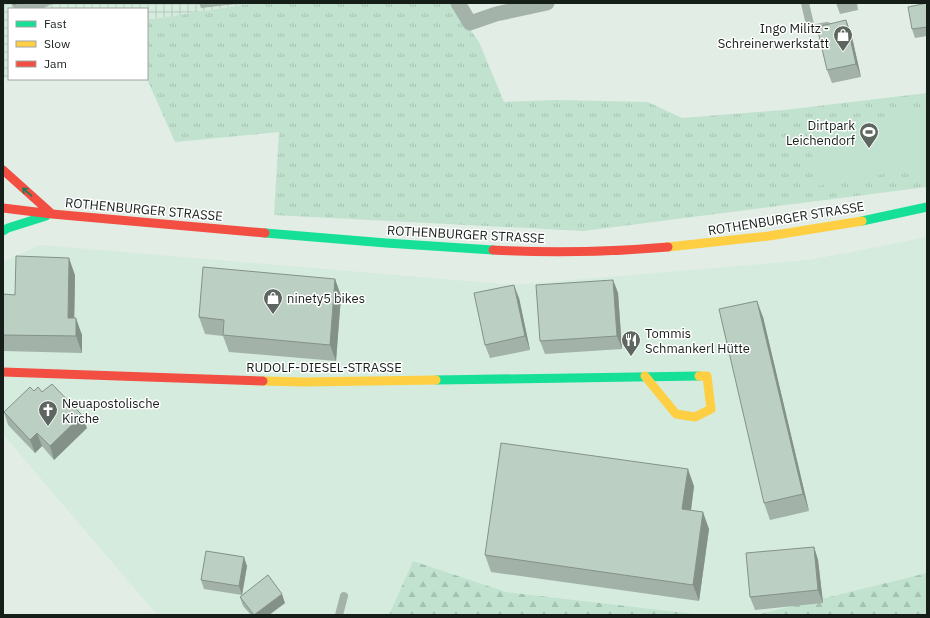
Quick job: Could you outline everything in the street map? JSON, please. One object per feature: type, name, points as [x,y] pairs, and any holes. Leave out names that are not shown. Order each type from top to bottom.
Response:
[{"type":"main road","points":[[3,170],[52,214]]},
{"type":"main road","name":"ROTHENBURGER STRASSE","points":[[3,208],[52,214],[389,244],[498,250],[607,251],[707,244],[807,230],[927,207]]},
{"type":"main road","points":[[3,231],[52,214]]},
{"type":"main road","name":"RUDOLF-DIESEL-STRASSE","points":[[3,372],[304,382],[645,376],[707,376],[711,409],[695,417],[676,414],[645,376]]},
{"type":"street","points":[[458,3],[470,23],[496,14],[547,3]]},
{"type":"lane","points":[[805,3],[811,29],[836,24]]},
{"type":"lane","points":[[339,615],[344,596]]},
{"type":"shaded area","points":[[3,3],[255,3],[148,20],[148,8],[8,8],[8,77],[3,78]]},
{"type":"shaded area","points":[[927,237],[927,573],[756,615],[703,615],[506,592],[413,561],[389,615],[157,615],[3,434],[3,262],[40,245],[514,285],[810,260]]},
{"type":"green space","points":[[255,3],[451,3],[479,42],[504,102],[555,100],[648,102],[682,118],[784,110],[927,93],[927,187],[583,231],[274,215],[279,132],[175,142],[147,80],[148,20]]},
{"type":"green space","name":"Dirtpark Leichendorf","points":[[927,109],[927,166],[818,186],[807,131]]},
{"type":"green space","points":[[413,561],[506,592],[703,615],[389,615]]},
{"type":"green space","points":[[927,573],[927,615],[756,615]]},
{"type":"building","points":[[927,3],[927,27],[912,29],[908,7]]},
{"type":"building","points":[[846,20],[856,64],[827,70],[817,27]]},
{"type":"building","points":[[16,256],[69,258],[68,318],[76,318],[76,336],[3,335],[3,294],[15,295]]},
{"type":"building","name":"ninety5 bikes","points":[[203,267],[335,279],[330,345],[223,335],[224,320],[199,317]]},
{"type":"building","points":[[613,280],[617,336],[540,341],[536,285]]},
{"type":"building","points":[[514,285],[525,336],[485,345],[474,293]]},
{"type":"building","points":[[757,301],[803,494],[764,503],[719,309]]},
{"type":"building","name":"Neuapostolische Kirche","points":[[52,384],[82,415],[50,446],[37,433],[30,440],[4,412],[30,387],[34,391],[38,387],[42,392]]},
{"type":"building","points":[[501,443],[688,469],[682,509],[703,512],[693,585],[485,555]]},
{"type":"building","points":[[814,547],[818,590],[750,597],[746,553]]},
{"type":"building","points":[[206,551],[244,557],[239,586],[201,580]]},
{"type":"building","points":[[268,575],[282,594],[254,615],[240,597]]},
{"type":"traffic: fast","points":[[862,221],[927,207]]},
{"type":"traffic: fast","points":[[3,231],[46,216]]},
{"type":"traffic: fast","points":[[265,233],[493,250]]},
{"type":"traffic: fast","points":[[436,380],[699,376]]},
{"type":"traffic: slow","points":[[668,247],[769,236],[862,221]]},
{"type":"traffic: slow","points":[[645,376],[676,414],[695,417],[711,409],[707,376],[699,376]]},
{"type":"traffic: slow","points":[[263,381],[304,382],[436,380]]},
{"type":"traffic: jam","points":[[3,170],[52,214]]},
{"type":"traffic: jam","points":[[3,208],[52,214],[265,233]]},
{"type":"traffic: jam","points":[[493,250],[580,252],[668,247]]},
{"type":"traffic: jam","points":[[3,372],[263,381]]},
{"type":"place","name":"Ingo Militz - Schreinerwerkstatt","points":[[843,52]]},
{"type":"place","name":"Dirtpark Leichendorf","points":[[869,149]]},
{"type":"place","name":"ninety5 bikes","points":[[273,315]]},
{"type":"place","name":"Tommis Schmankerl Hütte","points":[[631,357]]},
{"type":"place","name":"Neuapostolische Kirche","points":[[48,427]]}]
